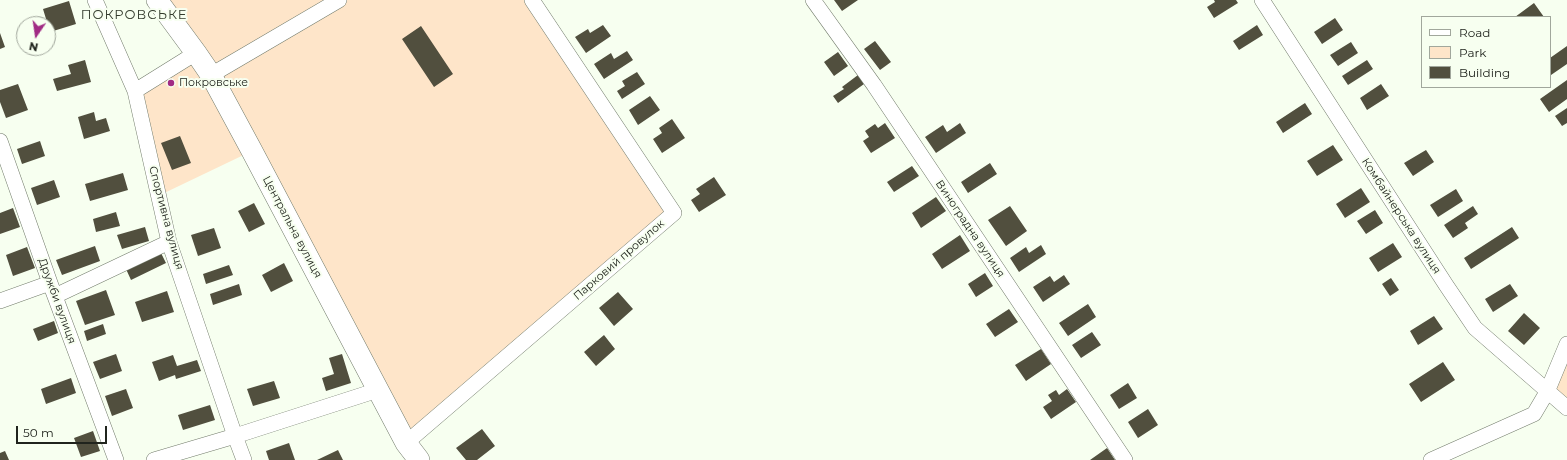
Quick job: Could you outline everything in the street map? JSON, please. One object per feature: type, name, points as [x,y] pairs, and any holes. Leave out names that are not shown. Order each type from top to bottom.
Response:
[{"type":"street","name":"Спортивна вулиця","points":[[95,0],[135,91],[169,242],[244,460]]},
{"type":"street","name":"Центральна вулиця","points":[[157,0],[211,75],[406,443],[419,460]]},
{"type":"street","points":[[211,75],[339,0]]},
{"type":"street","name":"Парковий провулок","points":[[406,443],[674,213],[532,0]]},
{"type":"street","name":"Виноградна вулиця","points":[[813,0],[874,85],[1125,460]]},
{"type":"street","name":"Комбайнерська вулиця","points":[[1262,0],[1437,272],[1475,328],[1567,408]]},
{"type":"street","points":[[135,91],[196,53]]},
{"type":"street","name":"Дружби вулиця","points":[[0,141],[116,460]]},
{"type":"street","points":[[0,301],[53,290],[169,242]]},
{"type":"street","points":[[1431,460],[1534,414],[1547,392],[1567,344]]},
{"type":"street","points":[[154,460],[235,436],[378,390]]},
{"type":"green space","points":[[157,0],[532,0],[674,213],[406,443],[252,151],[158,196],[135,91],[196,53]]},
{"type":"green space","points":[[1567,344],[1567,408],[1547,392]]},
{"type":"building","points":[[834,0],[858,0],[842,11]]},
{"type":"building","points":[[1214,0],[1236,0],[1238,3],[1214,18],[1207,7],[1215,2]]},
{"type":"building","points":[[69,1],[76,24],[56,30],[56,16],[45,16],[43,9]]},
{"type":"building","points":[[1534,3],[1543,16],[1516,16]]},
{"type":"building","points":[[1335,18],[1343,30],[1322,44],[1314,32]]},
{"type":"building","points":[[603,25],[611,36],[586,53],[575,37],[588,29],[590,33]]},
{"type":"building","points":[[1257,25],[1263,35],[1239,50],[1233,41]]},
{"type":"building","points":[[421,26],[453,74],[434,87],[402,39]]},
{"type":"building","points":[[0,33],[5,47],[0,49]]},
{"type":"building","points":[[875,41],[891,62],[880,70],[864,49]]},
{"type":"building","points":[[1351,42],[1358,53],[1338,66],[1330,55]]},
{"type":"building","points":[[1567,46],[1567,64],[1551,75],[1551,57]]},
{"type":"building","points":[[627,51],[633,60],[604,79],[594,64],[611,53],[614,59]]},
{"type":"building","points":[[838,52],[848,66],[834,76],[824,62]]},
{"type":"building","points":[[85,60],[91,82],[57,91],[53,79],[71,74],[68,65]]},
{"type":"building","points":[[1367,60],[1373,69],[1348,85],[1342,76]]},
{"type":"building","points":[[637,72],[645,84],[622,99],[617,91],[625,86],[622,81]]},
{"type":"building","points":[[858,75],[864,84],[838,103],[833,96],[844,89],[842,87]]},
{"type":"building","points":[[1567,80],[1567,99],[1549,112],[1540,99]]},
{"type":"building","points":[[18,84],[28,110],[6,118],[0,102],[0,90]]},
{"type":"building","points":[[1381,84],[1389,96],[1367,110],[1360,98]]},
{"type":"building","points":[[650,96],[660,110],[638,125],[629,110]]},
{"type":"building","points":[[1305,103],[1312,114],[1283,133],[1276,122]]},
{"type":"building","points":[[1567,108],[1567,123],[1562,126],[1555,116]]},
{"type":"building","points":[[94,112],[96,121],[106,118],[110,131],[84,139],[78,117]]},
{"type":"building","points":[[672,119],[685,138],[662,153],[653,139],[662,133],[659,128]]},
{"type":"building","points":[[885,123],[895,138],[871,153],[863,141],[869,137],[865,131],[875,124],[878,128]]},
{"type":"building","points":[[960,123],[966,133],[936,153],[925,137],[943,125],[947,132]]},
{"type":"building","points":[[180,136],[191,163],[172,170],[161,143]]},
{"type":"building","points":[[40,141],[45,156],[22,164],[17,149]]},
{"type":"building","points":[[1333,145],[1343,160],[1317,176],[1307,161]]},
{"type":"building","points":[[1426,150],[1434,162],[1413,176],[1404,163]]},
{"type":"building","points":[[990,163],[997,174],[968,193],[961,182]]},
{"type":"building","points":[[912,166],[919,176],[894,192],[887,182]]},
{"type":"building","points":[[123,173],[128,190],[90,201],[85,184]]},
{"type":"building","points":[[714,177],[726,195],[699,212],[691,200],[700,194],[696,189]]},
{"type":"building","points":[[54,180],[60,197],[37,205],[31,188]]},
{"type":"building","points":[[1361,188],[1370,202],[1345,218],[1336,204]]},
{"type":"building","points":[[1456,189],[1463,201],[1438,217],[1430,205]]},
{"type":"building","points":[[936,197],[946,211],[921,228],[912,213]]},
{"type":"building","points":[[254,203],[265,224],[249,232],[238,211]]},
{"type":"building","points":[[1010,206],[1027,231],[1006,246],[988,220]]},
{"type":"building","points":[[1473,206],[1478,214],[1465,223],[1468,228],[1453,238],[1444,225]]},
{"type":"building","points":[[13,208],[20,227],[0,234],[0,213]]},
{"type":"building","points":[[1375,210],[1383,223],[1366,234],[1357,221]]},
{"type":"building","points":[[116,212],[120,226],[96,232],[93,219]]},
{"type":"building","points":[[145,227],[149,241],[122,249],[117,235]]},
{"type":"building","points":[[1512,227],[1519,238],[1471,269],[1464,258]]},
{"type":"building","points":[[214,228],[221,248],[198,256],[191,235]]},
{"type":"building","points":[[960,235],[970,251],[942,269],[932,254]]},
{"type":"building","points":[[1393,243],[1402,257],[1378,272],[1369,258]]},
{"type":"building","points":[[1041,245],[1046,254],[1019,272],[1010,258],[1026,247],[1029,253]]},
{"type":"building","points":[[95,246],[100,261],[62,275],[56,260]]},
{"type":"building","points":[[27,247],[35,268],[13,276],[6,255]]},
{"type":"building","points":[[161,253],[166,263],[131,280],[126,269]]},
{"type":"building","points":[[284,263],[293,281],[271,292],[262,275]]},
{"type":"building","points":[[229,265],[233,275],[206,284],[203,274]]},
{"type":"building","points":[[985,273],[993,286],[976,297],[968,284]]},
{"type":"building","points":[[1064,275],[1070,284],[1043,302],[1033,287],[1050,276],[1054,282]]},
{"type":"building","points":[[1391,278],[1399,290],[1390,296],[1382,284]]},
{"type":"building","points":[[239,284],[242,295],[213,305],[210,294]]},
{"type":"building","points":[[1510,284],[1518,296],[1493,312],[1485,299]]},
{"type":"building","points":[[106,290],[115,315],[85,325],[76,301]]},
{"type":"building","points":[[167,291],[174,312],[142,322],[135,302]]},
{"type":"building","points":[[618,292],[633,309],[614,326],[599,308]]},
{"type":"building","points":[[1088,304],[1096,317],[1068,336],[1059,323]]},
{"type":"building","points":[[1009,309],[1018,322],[995,337],[986,324]]},
{"type":"building","points":[[1524,313],[1540,328],[1524,345],[1508,331]]},
{"type":"building","points":[[1434,316],[1443,329],[1418,345],[1410,331]]},
{"type":"building","points":[[54,321],[58,333],[38,341],[33,329]]},
{"type":"building","points":[[103,324],[106,334],[87,341],[84,331]]},
{"type":"building","points":[[1092,332],[1101,345],[1081,358],[1072,345]]},
{"type":"building","points":[[604,335],[615,349],[596,366],[584,352]]},
{"type":"building","points":[[1041,349],[1051,364],[1026,381],[1015,365]]},
{"type":"building","points":[[116,354],[122,371],[100,379],[93,362]]},
{"type":"building","points":[[342,354],[351,383],[326,391],[322,378],[334,374],[329,358]]},
{"type":"building","points":[[173,355],[177,366],[197,360],[201,371],[176,379],[175,375],[159,381],[152,362]]},
{"type":"building","points":[[1443,362],[1455,380],[1421,402],[1409,384]]},
{"type":"building","points":[[71,378],[76,393],[46,404],[41,389]]},
{"type":"building","points":[[274,381],[280,398],[253,406],[247,389]]},
{"type":"building","points":[[1128,383],[1137,398],[1119,409],[1110,395]]},
{"type":"building","points":[[126,389],[133,408],[112,416],[105,396]]},
{"type":"building","points":[[1067,389],[1076,402],[1051,419],[1043,407],[1052,401],[1048,395],[1056,390],[1059,395]]},
{"type":"building","points":[[210,405],[215,420],[183,430],[178,415]]},
{"type":"building","points":[[1148,409],[1158,425],[1138,438],[1128,422]]},
{"type":"building","points":[[482,429],[495,446],[477,460],[466,460],[456,448]]},
{"type":"building","points":[[93,431],[100,451],[81,457],[74,438]]},
{"type":"building","points":[[289,443],[295,460],[269,460],[266,451]]},
{"type":"building","points":[[1107,448],[1115,460],[1090,460]]},
{"type":"building","points":[[338,450],[343,460],[317,460]]},
{"type":"building","points":[[5,451],[9,460],[0,460],[0,453]]},
{"type":"place","name":"Покровське","points":[[171,83]]},
{"type":"district","name":"ПОКРОВСЬКЕ","points":[[134,15]]}]
